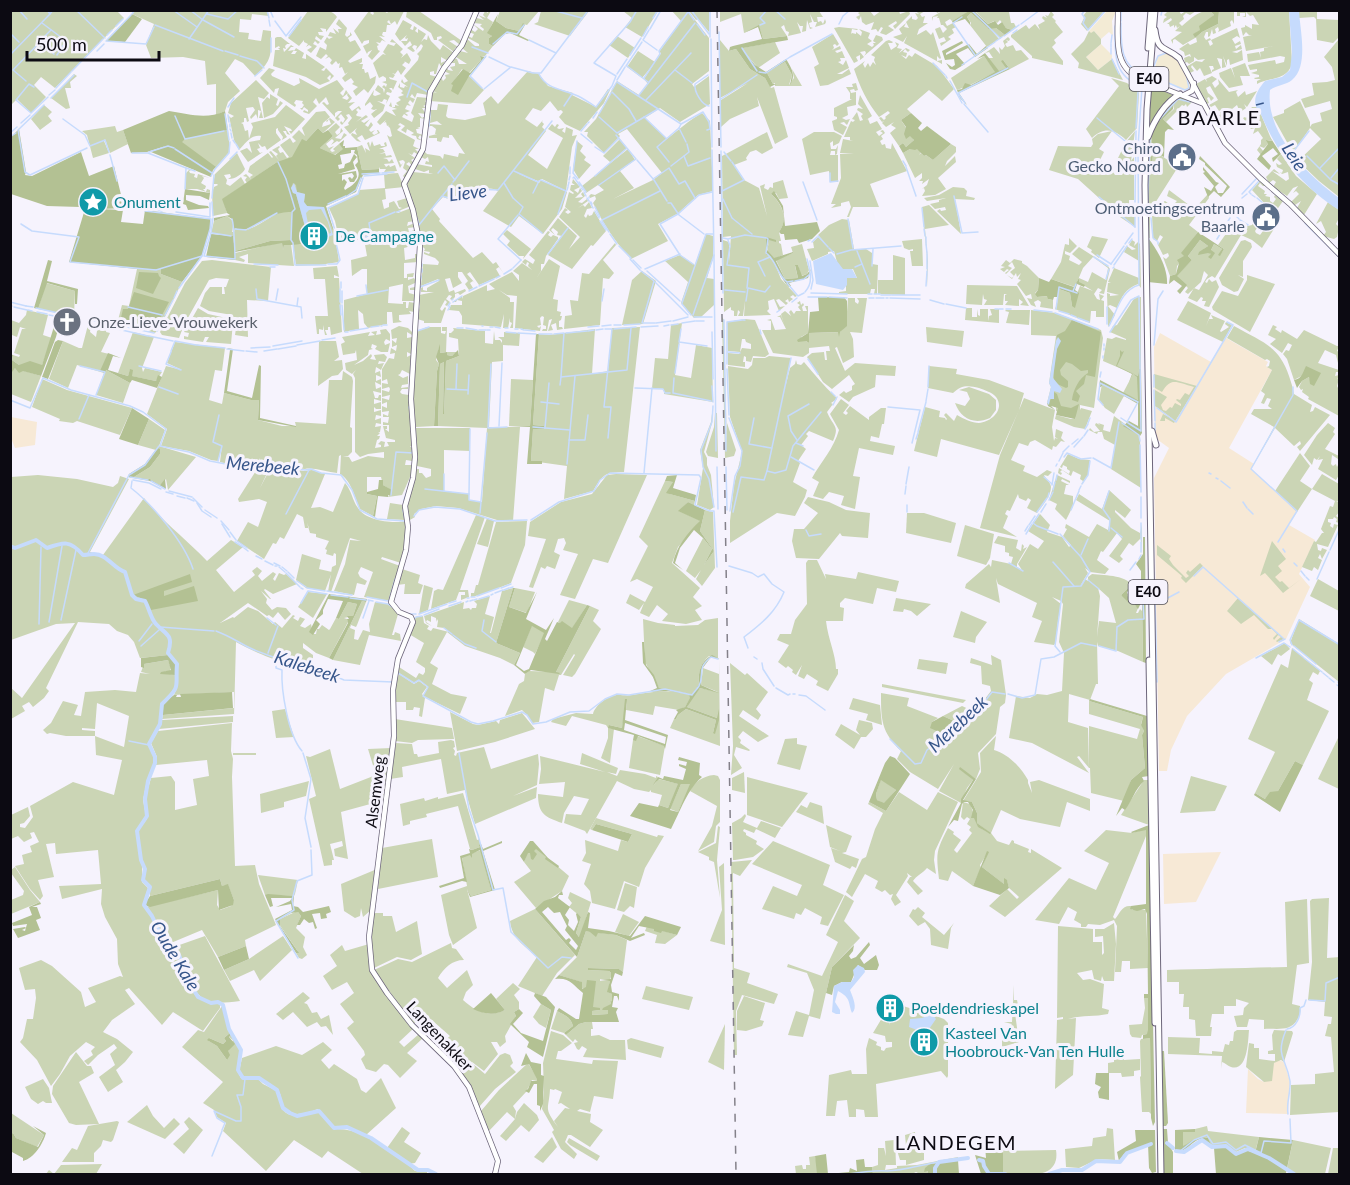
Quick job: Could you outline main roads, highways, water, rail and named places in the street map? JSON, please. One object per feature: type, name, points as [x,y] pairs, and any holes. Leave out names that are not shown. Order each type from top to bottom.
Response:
[{"type":"highway","points":[[1152,12],[1158,45],[1164,50],[1174,52],[1179,58]]},
{"type":"highway","name":"E40","points":[[1152,12],[1145,141],[1159,1129]]},
{"type":"highway","name":"E40","points":[[1152,12],[1143,117],[1141,185],[1160,1174]]},
{"type":"highway","points":[[1145,141],[1158,116],[1178,94]]},
{"type":"highway","points":[[1148,388],[1152,434],[1156,445]]},
{"type":"main road","name":"Alsemweg","points":[[372,914],[394,736],[392,698],[398,658],[413,622],[411,617],[396,610],[391,600],[406,550],[408,527],[405,506],[414,473],[415,446],[411,399],[421,254],[420,236],[404,184],[423,149],[427,132],[430,92],[444,68],[462,45],[477,10]]},
{"type":"main road","points":[[1118,10],[1119,51],[1121,61],[1130,73],[1204,104]]},
{"type":"main road","points":[[1179,58],[1225,143],[1340,255]]},
{"type":"main road","points":[[1178,94],[1190,92],[1194,83]]},
{"type":"main road","name":"Langenakker","points":[[372,914],[369,937],[372,970],[402,1013],[454,1066],[467,1084],[478,1106],[498,1161],[495,1174]]},
{"type":"water","name":"Leie","points":[[1289,11],[1299,11],[1302,57],[1297,74],[1292,80],[1270,90],[1270,106],[1274,122],[1281,137],[1302,165],[1339,198],[1339,210],[1313,190],[1292,168],[1274,142],[1260,112],[1253,111],[1257,109],[1256,94],[1265,81],[1282,77],[1290,70],[1292,53]]},
{"type":"water","points":[[294,183],[297,192],[305,194],[304,202],[307,206],[324,207],[333,235],[315,242],[309,241],[296,194],[291,188]],"holes":[[[321,209],[331,233],[311,239],[306,213],[309,210]]]},
{"type":"water","points":[[831,253],[843,269],[852,269],[857,278],[847,278],[847,285],[843,290],[816,284],[813,261]]},
{"type":"water","points":[[1058,337],[1061,341],[1057,349],[1053,378],[1062,389],[1060,393],[1054,391],[1054,399],[1050,399],[1049,405],[1047,403],[1051,387],[1049,383]]},
{"type":"water","points":[[858,965],[864,968],[865,972],[850,990],[854,1011],[852,1013],[847,998],[838,991],[835,1002],[840,1014],[832,1012],[834,986],[842,982],[851,982],[854,977],[853,970]]},
{"type":"water","points":[[932,1014],[936,1019],[927,1032],[909,1027],[910,1019]]},
{"type":"waterway","points":[[10,13],[13,10]]},
{"type":"waterway","points":[[19,10],[27,19]]},
{"type":"waterway","points":[[47,10],[50,14],[53,10]]},
{"type":"waterway","points":[[76,10],[105,38]]},
{"type":"waterway","points":[[132,14],[135,10]]},
{"type":"waterway","points":[[173,10],[197,27]]},
{"type":"waterway","points":[[190,10],[234,37]]},
{"type":"waterway","points":[[189,39],[209,10]]},
{"type":"waterway","points":[[207,14],[228,19],[238,10]]},
{"type":"waterway","points":[[267,10],[269,18]]},
{"type":"waterway","points":[[270,10],[273,17]]},
{"type":"waterway","points":[[552,10],[582,18]]},
{"type":"waterway","points":[[539,74],[551,86],[578,96],[596,107],[612,86],[616,76],[594,63],[630,22],[637,10]]},
{"type":"waterway","points":[[653,18],[658,10]]},
{"type":"waterway","points":[[650,29],[661,10]]},
{"type":"waterway","points":[[687,10],[694,20]]},
{"type":"waterway","points":[[691,10],[709,34]]},
{"type":"waterway","points":[[710,10],[710,37]]},
{"type":"waterway","points":[[760,25],[765,23],[760,18],[767,10]]},
{"type":"waterway","points":[[775,10],[785,19]]},
{"type":"waterway","points":[[839,24],[850,10]]},
{"type":"waterway","points":[[971,10],[1000,38]]},
{"type":"waterway","points":[[1021,24],[1040,10]]},
{"type":"waterway","points":[[1085,10],[1082,14],[1085,18],[1083,23],[1088,30],[1106,10]]},
{"type":"waterway","points":[[1121,10],[1121,21]]},
{"type":"waterway","points":[[1161,15],[1162,11]]},
{"type":"waterway","points":[[484,89],[511,67],[541,73],[587,12]]},
{"type":"waterway","points":[[644,78],[660,54],[659,51],[688,12]]},
{"type":"waterway","points":[[10,55],[50,14]]},
{"type":"waterway","points":[[107,40],[131,15]]},
{"type":"waterway","points":[[275,21],[286,36],[301,17]]},
{"type":"waterway","points":[[962,17],[953,23],[975,55]]},
{"type":"waterway","points":[[116,26],[123,19]]},
{"type":"waterway","points":[[269,20],[270,26]]},
{"type":"waterway","points":[[289,36],[301,20]]},
{"type":"waterway","points":[[42,23],[66,41],[57,55]]},
{"type":"waterway","points":[[639,95],[695,23]]},
{"type":"waterway","points":[[1121,23],[1122,46],[1126,60],[1130,66],[1143,74]]},
{"type":"waterway","points":[[697,24],[705,35]]},
{"type":"waterway","points":[[155,25],[223,51]]},
{"type":"waterway","points":[[493,44],[507,32],[517,34],[524,25]]},
{"type":"waterway","points":[[1004,36],[1019,25]]},
{"type":"waterway","points":[[1115,26],[1117,62],[1120,69],[1132,82],[1141,86]]},
{"type":"waterway","points":[[106,41],[146,44],[154,27]]},
{"type":"waterway","points":[[643,36],[648,27]]},
{"type":"waterway","points":[[41,40],[51,30]]},
{"type":"waterway","points":[[107,35],[112,30]]},
{"type":"waterway","points":[[649,30],[643,40],[657,50]]},
{"type":"waterway","points":[[1013,33],[1017,30]]},
{"type":"waterway","points":[[719,32],[721,147]]},
{"type":"waterway","points":[[10,33],[19,42]]},
{"type":"waterway","points":[[759,72],[766,73],[832,34]]},
{"type":"waterway","points":[[1111,43],[1112,35]]},
{"type":"waterway","points":[[996,41],[1002,37]]},
{"type":"waterway","points":[[271,38],[271,52]]},
{"type":"waterway","points":[[630,55],[641,38]]},
{"type":"waterway","points":[[72,71],[103,39]]},
{"type":"waterway","points":[[711,39],[712,147]]},
{"type":"waterway","points":[[529,40],[556,53]]},
{"type":"waterway","points":[[41,42],[54,54]]},
{"type":"waterway","points":[[626,66],[642,42]]},
{"type":"waterway","points":[[962,65],[995,42]]},
{"type":"waterway","points":[[26,81],[13,70],[39,43]]},
{"type":"waterway","points":[[97,51],[104,44]]},
{"type":"waterway","points":[[472,47],[488,53]]},
{"type":"waterway","points":[[742,48],[757,71]]},
{"type":"waterway","points":[[1111,48],[1111,54]]},
{"type":"waterway","name":"Lieve","points":[[225,51],[238,55]]},
{"type":"waterway","points":[[646,100],[691,53]]},
{"type":"waterway","points":[[1153,68],[1158,56],[1166,53]]},
{"type":"waterway","points":[[240,56],[257,61],[264,68]]},
{"type":"waterway","points":[[482,88],[470,76],[486,56]]},
{"type":"waterway","points":[[489,57],[510,67]]},
{"type":"waterway","points":[[617,74],[627,59]]},
{"type":"waterway","points":[[1112,59],[1119,74]]},
{"type":"waterway","points":[[933,63],[945,75]]},
{"type":"waterway","points":[[627,66],[648,82]]},
{"type":"waterway","points":[[617,80],[625,67]]},
{"type":"waterway","points":[[965,103],[958,93],[1008,68]]},
{"type":"waterway","points":[[255,76],[262,70]]},
{"type":"waterway","points":[[675,70],[692,83]]},
{"type":"waterway","points":[[56,88],[71,72]]},
{"type":"waterway","points":[[51,98],[74,75]]},
{"type":"waterway","points":[[708,75],[695,84],[695,87],[701,101],[709,106]]},
{"type":"waterway","points":[[721,99],[757,75]]},
{"type":"waterway","points":[[1152,76],[1185,90],[1189,88],[1187,78]]},
{"type":"waterway","points":[[950,81],[962,103]]},
{"type":"waterway","points":[[617,82],[681,124],[703,112],[709,122],[710,129],[707,130]]},
{"type":"waterway","points":[[407,97],[412,83],[428,92]]},
{"type":"waterway","points":[[612,90],[616,83]]},
{"type":"waterway","points":[[34,87],[29,84],[16,100],[31,113],[48,97]]},
{"type":"waterway","points":[[1139,284],[1138,147],[1142,87]]},
{"type":"waterway","points":[[49,95],[55,90]]},
{"type":"waterway","points":[[612,92],[629,109],[636,121]]},
{"type":"waterway","points":[[1136,128],[1138,92]]},
{"type":"waterway","points":[[599,114],[611,93]]},
{"type":"waterway","points":[[564,106],[572,94]]},
{"type":"waterway","points":[[228,107],[234,98]]},
{"type":"waterway","points":[[1159,120],[1178,99],[1190,102]]},
{"type":"waterway","points":[[964,104],[988,132]]},
{"type":"waterway","points":[[44,105],[18,130],[25,172],[30,175],[87,148]]},
{"type":"waterway","points":[[599,117],[617,133],[658,109]]},
{"type":"waterway","points":[[593,118],[597,112]]},
{"type":"waterway","points":[[429,126],[430,113]]},
{"type":"waterway","points":[[225,114],[229,140]]},
{"type":"waterway","points":[[21,123],[30,115]]},
{"type":"waterway","points":[[228,115],[229,122]]},
{"type":"waterway","points":[[175,116],[185,139],[224,131]]},
{"type":"waterway","points":[[644,117],[666,138]]},
{"type":"waterway","points":[[1097,118],[1125,141]]},
{"type":"waterway","points":[[63,119],[85,135],[90,146],[105,140],[109,152]]},
{"type":"waterway","name":"Lieve","points":[[417,218],[419,225],[442,196],[452,199],[475,189],[498,190],[552,121]]},
{"type":"waterway","points":[[581,131],[587,124]]},
{"type":"waterway","points":[[681,124],[679,128],[686,142]]},
{"type":"waterway","points":[[10,133],[17,127]]},
{"type":"waterway","points":[[669,162],[657,147],[679,128]]},
{"type":"waterway","points":[[1135,202],[1136,131]]},
{"type":"waterway","points":[[1293,152],[1309,131]]},
{"type":"waterway","points":[[10,137],[16,133]]},
{"type":"waterway","points":[[231,133],[232,138]]},
{"type":"waterway","points":[[581,134],[592,143]]},
{"type":"waterway","points":[[599,185],[636,159],[616,135]]},
{"type":"waterway","points":[[1149,273],[1150,137]]},
{"type":"waterway","points":[[595,147],[604,153],[619,138]]},
{"type":"waterway","points":[[577,141],[573,173],[578,179]]},
{"type":"waterway","points":[[211,176],[229,153],[230,142]]},
{"type":"waterway","points":[[1126,143],[1134,144]]},
{"type":"waterway","points":[[236,144],[239,149]]},
{"type":"waterway","points":[[687,144],[689,152],[684,156],[688,166],[710,158]]},
{"type":"waterway","points":[[149,152],[168,146],[174,148]]},
{"type":"waterway","points":[[1320,168],[1340,147]]},
{"type":"waterway","points":[[175,149],[212,173]]},
{"type":"waterway","points":[[595,176],[626,149]]},
{"type":"waterway","points":[[693,315],[714,255],[712,150]]},
{"type":"waterway","points":[[721,151],[723,293]]},
{"type":"waterway","points":[[230,159],[237,152]]},
{"type":"waterway","points":[[724,152],[731,161]]},
{"type":"waterway","points":[[132,153],[148,153],[186,168]]},
{"type":"waterway","points":[[110,155],[117,181]]},
{"type":"waterway","points":[[671,166],[684,156]]},
{"type":"waterway","points":[[1307,156],[1331,180],[1340,185]]},
{"type":"waterway","points":[[637,160],[654,180],[667,201]]},
{"type":"waterway","points":[[453,182],[469,161]]},
{"type":"waterway","points":[[903,161],[906,166]]},
{"type":"waterway","points":[[278,162],[295,209],[292,212],[291,240],[295,265],[326,265]]},
{"type":"waterway","points":[[722,191],[744,180],[732,162]]},
{"type":"waterway","points":[[438,173],[444,166],[455,180]]},
{"type":"waterway","points":[[570,167],[570,174]]},
{"type":"waterway","points":[[906,167],[916,196]]},
{"type":"waterway","points":[[1331,178],[1340,167]]},
{"type":"waterway","points":[[185,189],[186,168],[195,171]]},
{"type":"waterway","points":[[653,179],[669,168],[679,184],[685,181],[695,198]]},
{"type":"waterway","points":[[514,171],[566,191],[558,214]]},
{"type":"waterway","points":[[382,173],[394,172]]},
{"type":"waterway","points":[[362,174],[380,173]]},
{"type":"waterway","points":[[830,173],[830,182],[838,181]]},
{"type":"waterway","points":[[364,176],[387,174]]},
{"type":"waterway","points":[[212,198],[214,175]]},
{"type":"waterway","points":[[569,180],[570,176]]},
{"type":"waterway","points":[[347,196],[356,190],[361,178]]},
{"type":"waterway","points":[[338,240],[328,208],[358,194],[363,178]]},
{"type":"waterway","points":[[573,178],[580,186]]},
{"type":"waterway","points":[[1242,194],[1256,179]]},
{"type":"waterway","points":[[1251,194],[1249,192],[1259,181]]},
{"type":"waterway","points":[[568,186],[569,182]]},
{"type":"waterway","points":[[579,182],[586,192]]},
{"type":"waterway","points":[[803,182],[817,220]]},
{"type":"waterway","points":[[504,183],[513,198],[523,207],[519,214],[542,233]]},
{"type":"waterway","points":[[533,193],[538,183]]},
{"type":"waterway","points":[[443,195],[452,184]]},
{"type":"waterway","points":[[602,220],[660,191]]},
{"type":"waterway","points":[[584,192],[586,196]]},
{"type":"waterway","points":[[693,264],[680,255],[660,224],[678,214],[699,195],[712,192]]},
{"type":"waterway","points":[[1242,198],[1247,194]]},
{"type":"waterway","points":[[328,204],[346,196]]},
{"type":"waterway","points":[[954,196],[962,233],[978,232]]},
{"type":"waterway","points":[[1099,197],[1135,227]]},
{"type":"waterway","points":[[1257,198],[1264,204]]},
{"type":"waterway","points":[[723,199],[732,218],[752,234]]},
{"type":"waterway","points":[[212,202],[213,216]]},
{"type":"waterway","points":[[590,202],[593,208]]},
{"type":"waterway","points":[[176,212],[210,217],[210,203]]},
{"type":"waterway","points":[[668,203],[671,203],[679,215],[704,234]]},
{"type":"waterway","points":[[1135,205],[1135,214]]},
{"type":"waterway","points":[[595,207],[600,217]]},
{"type":"waterway","points":[[922,208],[924,227]]},
{"type":"waterway","points":[[145,209],[162,211]]},
{"type":"waterway","points":[[145,211],[211,219],[202,256],[179,288]]},
{"type":"waterway","points":[[595,211],[599,218]]},
{"type":"waterway","points":[[339,242],[371,236],[369,223],[395,212]]},
{"type":"waterway","points":[[248,229],[277,213]]},
{"type":"waterway","points":[[518,215],[498,239],[521,260]]},
{"type":"waterway","points":[[1135,217],[1135,227]]},
{"type":"waterway","points":[[213,218],[204,256],[235,259],[232,219]]},
{"type":"waterway","points":[[1151,218],[1153,238],[1157,241]]},
{"type":"waterway","points":[[1217,239],[1230,218]]},
{"type":"waterway","points":[[848,219],[853,248]]},
{"type":"waterway","points":[[1240,220],[1248,225]]},
{"type":"waterway","points":[[600,221],[606,230]]},
{"type":"waterway","points":[[602,221],[609,232]]},
{"type":"waterway","points":[[1305,223],[1340,258]]},
{"type":"waterway","points":[[21,224],[32,231],[79,237],[70,262],[156,270],[202,256]]},
{"type":"waterway","points":[[548,254],[568,228]]},
{"type":"waterway","points":[[235,229],[246,230]]},
{"type":"waterway","points":[[924,229],[925,236]]},
{"type":"waterway","points":[[212,233],[231,236]]},
{"type":"waterway","points":[[1125,244],[1133,233]]},
{"type":"waterway","points":[[610,234],[617,244]]},
{"type":"waterway","points":[[682,303],[706,234],[713,234]]},
{"type":"waterway","points":[[723,238],[745,235],[767,238],[766,253],[773,260],[781,276],[787,282],[793,281]]},
{"type":"waterway","points":[[818,236],[828,247]]},
{"type":"waterway","points":[[812,242],[817,237]]},
{"type":"waterway","points":[[926,237],[926,243]]},
{"type":"waterway","points":[[1129,243],[1132,239]]},
{"type":"waterway","points":[[728,240],[730,246],[727,265],[749,268],[747,288]]},
{"type":"waterway","points":[[328,264],[337,264],[340,260],[336,243]]},
{"type":"waterway","points":[[926,244],[927,253]]},
{"type":"waterway","points":[[619,246],[631,258]]},
{"type":"waterway","points":[[837,254],[851,250],[901,246]]},
{"type":"waterway","points":[[1111,264],[1124,246]]},
{"type":"waterway","points":[[1114,265],[1127,246]]},
{"type":"waterway","points":[[829,248],[834,253]]},
{"type":"waterway","points":[[872,266],[873,249]]},
{"type":"waterway","points":[[857,251],[870,284]]},
{"type":"waterway","points":[[645,269],[680,254]]},
{"type":"waterway","points":[[927,254],[927,269]]},
{"type":"waterway","points":[[714,255],[716,451]]},
{"type":"waterway","points":[[1097,255],[1111,264]]},
{"type":"waterway","points":[[765,276],[758,262],[770,257]]},
{"type":"waterway","points":[[1094,257],[1108,266]]},
{"type":"waterway","points":[[630,259],[640,270]]},
{"type":"waterway","points":[[805,292],[810,280],[807,259]]},
{"type":"waterway","points":[[513,268],[521,260]]},
{"type":"waterway","points":[[633,260],[641,268]]},
{"type":"waterway","points":[[810,261],[813,280],[811,289]]},
{"type":"waterway","points":[[254,264],[278,265]]},
{"type":"waterway","points":[[855,267],[862,264]]},
{"type":"waterway","points":[[270,267],[275,267]]},
{"type":"waterway","points":[[504,274],[512,269]]},
{"type":"waterway","points":[[1106,279],[1109,269]]},
{"type":"waterway","points":[[641,271],[654,281],[642,323],[655,323]]},
{"type":"waterway","points":[[647,271],[680,301]]},
{"type":"waterway","points":[[926,286],[927,271]]},
{"type":"waterway","points":[[795,281],[804,279],[810,274]]},
{"type":"waterway","points":[[496,278],[500,276]]},
{"type":"waterway","points":[[479,286],[494,279]]},
{"type":"waterway","points":[[420,287],[439,280]]},
{"type":"waterway","points":[[341,282],[341,288]]},
{"type":"waterway","points":[[655,282],[688,315]]},
{"type":"waterway","points":[[787,283],[798,296],[804,293]]},
{"type":"waterway","points":[[1073,291],[1076,284]]},
{"type":"waterway","points":[[366,285],[367,293]]},
{"type":"waterway","points":[[1109,326],[1124,296],[1139,285]]},
{"type":"waterway","points":[[746,301],[748,288],[765,292],[770,286]]},
{"type":"waterway","points":[[469,291],[477,287]]},
{"type":"waterway","points":[[1056,309],[1059,287],[1077,293]]},
{"type":"waterway","points":[[256,289],[257,299],[301,307],[302,318]]},
{"type":"waterway","points":[[276,300],[278,289]]},
{"type":"waterway","points":[[340,289],[340,302]]},
{"type":"waterway","points":[[602,301],[604,289]]},
{"type":"waterway","points":[[357,296],[388,290]]},
{"type":"waterway","points":[[725,290],[745,292]]},
{"type":"waterway","points":[[174,298],[177,291]]},
{"type":"waterway","points":[[342,291],[342,303]]},
{"type":"waterway","points":[[1154,345],[1158,299],[1163,291]]},
{"type":"waterway","points":[[811,293],[847,294]]},
{"type":"waterway","points":[[881,295],[891,295]]},
{"type":"waterway","points":[[892,295],[920,295]]},
{"type":"waterway","points":[[453,302],[462,296]]},
{"type":"waterway","points":[[1110,332],[1131,300],[1139,296]]},
{"type":"waterway","points":[[808,297],[827,297]]},
{"type":"waterway","points":[[829,297],[847,298]]},
{"type":"waterway","points":[[1128,423],[1141,431],[1139,297]]},
{"type":"waterway","points":[[297,306],[298,298]]},
{"type":"waterway","points":[[792,302],[797,298]]},
{"type":"waterway","points":[[869,298],[874,298]]},
{"type":"waterway","points":[[876,298],[884,298]]},
{"type":"waterway","points":[[890,298],[920,299]]},
{"type":"waterway","points":[[165,315],[173,300]]},
{"type":"waterway","points":[[930,300],[944,304]]},
{"type":"waterway","points":[[10,302],[26,306]]},
{"type":"waterway","points":[[682,304],[691,315]]},
{"type":"waterway","points":[[946,304],[966,308]]},
{"type":"waterway","points":[[340,305],[341,315]]},
{"type":"waterway","points":[[342,305],[344,330]]},
{"type":"waterway","points":[[26,306],[33,307]]},
{"type":"waterway","points":[[448,310],[450,306]]},
{"type":"waterway","points":[[14,307],[27,310]]},
{"type":"waterway","points":[[128,307],[162,315]]},
{"type":"waterway","points":[[1107,307],[1107,324]]},
{"type":"waterway","points":[[36,308],[67,315]]},
{"type":"waterway","points":[[1006,309],[1011,309]]},
{"type":"waterway","points":[[28,310],[32,311]]},
{"type":"waterway","points":[[1034,310],[1052,312]]},
{"type":"waterway","points":[[1059,311],[1069,314]]},
{"type":"waterway","points":[[37,312],[47,314]]},
{"type":"waterway","points":[[1055,313],[1098,329]]},
{"type":"waterway","points":[[49,315],[60,317]]},
{"type":"waterway","points":[[1071,315],[1076,317]]},
{"type":"waterway","points":[[161,324],[164,317]]},
{"type":"waterway","points":[[673,321],[688,317]]},
{"type":"waterway","points":[[694,317],[712,317]]},
{"type":"waterway","points":[[1078,318],[1089,322]]},
{"type":"waterway","points":[[90,320],[116,325]]},
{"type":"waterway","points":[[724,320],[726,451]]},
{"type":"waterway","points":[[727,364],[727,322],[742,320]]},
{"type":"waterway","points":[[656,323],[671,321]]},
{"type":"waterway","points":[[682,323],[695,321]]},
{"type":"waterway","points":[[696,321],[704,321]]},
{"type":"waterway","points":[[1157,408],[1176,422],[1233,325],[1227,322]]},
{"type":"waterway","points":[[624,325],[640,324]]},
{"type":"waterway","points":[[671,325],[678,324]]},
{"type":"waterway","points":[[118,325],[154,333]]},
{"type":"waterway","points":[[602,326],[611,325]]},
{"type":"waterway","points":[[614,325],[621,325]]},
{"type":"waterway","points":[[664,326],[669,325]]},
{"type":"waterway","points":[[157,331],[160,326]]},
{"type":"waterway","points":[[371,327],[379,326]]},
{"type":"waterway","points":[[588,327],[599,326]]},
{"type":"waterway","points":[[641,327],[658,326]]},
{"type":"waterway","points":[[417,331],[429,327]]},
{"type":"waterway","points":[[495,327],[500,328]]},
{"type":"waterway","points":[[614,329],[636,327]]},
{"type":"waterway","points":[[113,328],[148,336]]},
{"type":"waterway","points":[[350,331],[368,328]]},
{"type":"waterway","points":[[457,328],[463,328]]},
{"type":"waterway","points":[[466,328],[477,330]]},
{"type":"waterway","points":[[554,334],[564,333],[561,377],[627,370],[631,328]]},
{"type":"waterway","points":[[596,330],[603,329]]},
{"type":"waterway","points":[[605,329],[612,329],[604,407],[611,407],[608,438]]},
{"type":"waterway","points":[[681,329],[679,342],[707,346]]},
{"type":"waterway","points":[[479,330],[486,330]]},
{"type":"waterway","points":[[525,330],[535,331]]},
{"type":"waterway","points":[[588,331],[594,330]]},
{"type":"waterway","points":[[760,330],[761,334]]},
{"type":"waterway","points":[[566,333],[587,331]]},
{"type":"waterway","points":[[506,332],[516,333]]},
{"type":"waterway","points":[[712,332],[713,379]]},
{"type":"waterway","points":[[518,333],[536,334]]},
{"type":"waterway","points":[[539,334],[552,334]]},
{"type":"waterway","points":[[149,336],[173,341]]},
{"type":"waterway","points":[[322,340],[335,338]]},
{"type":"waterway","points":[[171,351],[175,341],[196,345]]},
{"type":"waterway","points":[[273,346],[302,341]]},
{"type":"waterway","points":[[297,345],[320,341]]},
{"type":"waterway","points":[[675,373],[679,344]]},
{"type":"waterway","points":[[197,345],[225,348]]},
{"type":"waterway","points":[[278,349],[296,346]]},
{"type":"waterway","points":[[251,348],[270,347]]},
{"type":"waterway","points":[[227,349],[244,351]]},
{"type":"waterway","points":[[264,351],[277,349]]},
{"type":"waterway","points":[[246,351],[257,352]]},
{"type":"waterway","points":[[171,352],[166,364],[181,370]]},
{"type":"waterway","points":[[728,352],[740,353]]},
{"type":"waterway","points":[[767,471],[791,358]]},
{"type":"waterway","points":[[808,359],[818,374]]},
{"type":"waterway","points":[[499,426],[502,363]]},
{"type":"waterway","points":[[456,389],[457,364]]},
{"type":"waterway","points":[[491,364],[488,428],[507,427]]},
{"type":"waterway","points":[[80,366],[105,372],[96,395]]},
{"type":"waterway","points":[[139,366],[161,371]]},
{"type":"waterway","points":[[928,387],[929,366]]},
{"type":"waterway","points":[[727,369],[729,415]]},
{"type":"waterway","points":[[1100,377],[1101,372]]},
{"type":"waterway","points":[[468,394],[469,375]]},
{"type":"waterway","points":[[1154,375],[1154,387]]},
{"type":"waterway","points":[[567,464],[575,376]]},
{"type":"waterway","points":[[560,385],[561,377]]},
{"type":"waterway","name":"Merebeek","points":[[10,400],[30,408],[43,378],[71,390],[130,406],[143,412],[166,429],[160,446],[231,465],[311,469],[321,473],[341,475],[352,490],[360,510],[377,519],[405,521]]},
{"type":"waterway","points":[[674,378],[673,393],[711,401]]},
{"type":"waterway","points":[[545,428],[549,383]]},
{"type":"waterway","points":[[1103,405],[1098,399],[1100,383],[1138,402],[1127,422]]},
{"type":"waterway","points":[[712,386],[713,402]]},
{"type":"waterway","points":[[159,387],[178,394]]},
{"type":"waterway","points":[[1278,542],[1297,511],[1251,469],[1293,395],[1293,387]]},
{"type":"waterway","points":[[635,388],[663,389],[665,393],[670,393]]},
{"type":"waterway","points":[[644,473],[652,388]]},
{"type":"waterway","points":[[447,389],[468,390]]},
{"type":"waterway","points":[[926,401],[928,389]]},
{"type":"waterway","points":[[1154,390],[1155,421]]},
{"type":"waterway","points":[[831,392],[835,396]]},
{"type":"waterway","points":[[79,419],[89,395]]},
{"type":"waterway","points":[[833,405],[837,397]]},
{"type":"waterway","points":[[541,402],[559,404]]},
{"type":"waterway","points":[[918,432],[926,402]]},
{"type":"waterway","points":[[797,440],[791,431],[788,416],[809,404]]},
{"type":"waterway","points":[[713,406],[712,422],[701,450],[703,467],[709,479],[714,507]]},
{"type":"waterway","points":[[409,407],[410,411]]},
{"type":"waterway","points":[[888,407],[920,410],[912,443]]},
{"type":"waterway","points":[[733,512],[741,477],[764,480],[767,471],[775,473],[786,470],[793,446],[821,412]]},
{"type":"waterway","points":[[218,461],[222,446],[213,442],[219,415]]},
{"type":"waterway","points":[[569,440],[585,440],[588,415]]},
{"type":"waterway","points":[[729,418],[742,451],[740,466],[735,476],[730,511]]},
{"type":"waterway","points":[[754,418],[749,444],[771,448]]},
{"type":"waterway","points":[[1088,423],[1090,418]]},
{"type":"waterway","points":[[1121,418],[1127,422]]},
{"type":"waterway","points":[[1093,458],[1111,468],[1119,422]]},
{"type":"waterway","points":[[1122,423],[1139,435],[1140,441]]},
{"type":"waterway","points":[[1155,423],[1155,431]]},
{"type":"waterway","points":[[1085,429],[1088,424]]},
{"type":"waterway","points":[[533,427],[570,430]]},
{"type":"waterway","points":[[469,494],[470,429]]},
{"type":"waterway","points":[[1084,436],[1088,430]]},
{"type":"waterway","points":[[481,501],[487,433]]},
{"type":"waterway","points":[[916,439],[918,433]]},
{"type":"waterway","points":[[1074,447],[1083,437]]},
{"type":"waterway","points":[[1072,444],[1078,439]]},
{"type":"waterway","points":[[796,443],[803,446]]},
{"type":"waterway","points":[[1140,445],[1141,492]]},
{"type":"waterway","points":[[87,555],[129,475],[145,465],[159,446]]},
{"type":"waterway","points":[[1063,452],[1069,446]]},
{"type":"waterway","points":[[391,495],[396,452],[413,453],[412,451]]},
{"type":"waterway","points":[[1059,461],[1063,453]]},
{"type":"waterway","points":[[1064,457],[1067,453],[1081,459],[1091,458]]},
{"type":"waterway","points":[[791,457],[814,470]]},
{"type":"waterway","points":[[1082,484],[1088,475],[1090,461]]},
{"type":"waterway","points":[[717,467],[718,509]]},
{"type":"waterway","points":[[726,467],[727,510]]},
{"type":"waterway","points":[[906,484],[909,467]]},
{"type":"waterway","points":[[286,514],[309,470]]},
{"type":"waterway","name":"Merebeek","points":[[531,520],[559,502],[594,491],[600,480],[610,473],[699,475],[701,478],[695,505],[714,511],[717,567]]},
{"type":"waterway","points":[[1052,485],[1054,473]]},
{"type":"waterway","points":[[444,474],[444,491]]},
{"type":"waterway","points":[[1056,480],[1057,475]]},
{"type":"waterway","points":[[130,477],[148,480]]},
{"type":"waterway","points":[[1044,477],[1052,484]]},
{"type":"waterway","points":[[133,480],[149,483],[161,489]]},
{"type":"waterway","points":[[132,481],[131,488],[167,525],[183,547],[193,569]]},
{"type":"waterway","points":[[151,481],[165,489]]},
{"type":"waterway","points":[[1221,481],[1230,488]]},
{"type":"waterway","points":[[1053,490],[1055,482]]},
{"type":"waterway","points":[[905,494],[906,486]]},
{"type":"waterway","points":[[1079,490],[1081,486]]},
{"type":"waterway","points":[[425,489],[469,494],[469,500],[481,502],[480,513]]},
{"type":"waterway","points":[[169,491],[192,497]]},
{"type":"waterway","points":[[404,500],[407,491]]},
{"type":"waterway","points":[[1071,510],[1079,491]]},
{"type":"waterway","points":[[1109,491],[1103,509],[1110,519],[1109,531]]},
{"type":"waterway","points":[[166,492],[173,494]]},
{"type":"waterway","points":[[1049,500],[1053,492]]},
{"type":"waterway","points":[[1048,497],[1049,493]]},
{"type":"waterway","points":[[177,496],[185,498]]},
{"type":"waterway","points":[[1141,497],[1141,518]]},
{"type":"waterway","points":[[187,498],[194,501]]},
{"type":"waterway","points":[[193,498],[202,507]]},
{"type":"waterway","points":[[1037,512],[1047,498]]},
{"type":"waterway","points":[[1243,502],[1247,508]]},
{"type":"waterway","points":[[197,503],[202,511],[211,517]]},
{"type":"waterway","points":[[1041,512],[1046,504]]},
{"type":"waterway","points":[[907,505],[907,512]]},
{"type":"waterway","name":"Merebeek","points":[[414,516],[419,510],[435,507],[460,509],[495,521],[527,520]]},
{"type":"waterway","points":[[1248,509],[1253,514]]},
{"type":"waterway","points":[[205,510],[217,518]]},
{"type":"waterway","points":[[403,510],[405,520]]},
{"type":"waterway","points":[[1039,514],[1033,523],[1058,534]]},
{"type":"waterway","points":[[1029,525],[1035,516]]},
{"type":"waterway","points":[[221,521],[229,530]]},
{"type":"waterway","points":[[1141,523],[1141,540]]},
{"type":"waterway","points":[[222,524],[230,537]]},
{"type":"waterway","points":[[1026,534],[1032,524]]},
{"type":"waterway","points":[[1025,531],[1028,526]]},
{"type":"waterway","points":[[1111,528],[1122,537]]},
{"type":"waterway","points":[[806,530],[809,536],[821,534]]},
{"type":"waterway","points":[[1330,550],[1339,530]]},
{"type":"waterway","points":[[230,532],[236,540]]},
{"type":"waterway","points":[[1060,534],[1081,557],[1090,572]]},
{"type":"waterway","points":[[1081,555],[1088,539]]},
{"type":"waterway","name":"Oude Kale","points":[[10,546],[15,548],[36,540],[47,548],[66,544],[74,547],[83,555],[103,556],[125,572],[132,595],[136,599],[145,601],[154,622],[169,638],[168,653],[177,664],[176,686],[162,704],[160,724],[149,744],[155,757],[155,763],[148,781],[145,799],[147,816],[137,831],[141,860],[145,869],[143,880],[150,887],[144,905],[160,933],[165,936],[166,947],[179,955],[189,982],[198,997],[223,1005],[229,1029],[241,1050],[238,1070],[243,1078],[259,1078],[277,1090],[283,1108],[290,1113],[297,1116],[319,1111],[334,1128],[347,1127],[371,1138],[418,1170],[428,1170],[436,1174]]},
{"type":"waterway","points":[[237,541],[247,548]]},
{"type":"waterway","points":[[235,542],[243,547]]},
{"type":"waterway","points":[[1141,542],[1141,552]]},
{"type":"waterway","points":[[49,622],[62,546]]},
{"type":"waterway","points":[[39,624],[41,547]]},
{"type":"waterway","points":[[244,548],[248,551]]},
{"type":"waterway","points":[[61,620],[76,550]]},
{"type":"waterway","points":[[1317,579],[1329,552]]},
{"type":"waterway","points":[[1139,559],[1141,555]]},
{"type":"waterway","points":[[256,556],[262,559]]},
{"type":"waterway","points":[[265,561],[273,565]]},
{"type":"waterway","points":[[1053,562],[1074,586]]},
{"type":"waterway","points":[[1130,570],[1136,562]]},
{"type":"waterway","points":[[274,563],[280,566]]},
{"type":"waterway","points":[[1009,563],[1023,571]]},
{"type":"waterway","points":[[1294,563],[1297,566]]},
{"type":"waterway","name":"Merebeek","points":[[729,566],[758,577],[764,574],[772,584],[784,592],[772,612],[744,637],[748,648]]},
{"type":"waterway","points":[[279,567],[285,572]]},
{"type":"waterway","points":[[282,567],[287,571]]},
{"type":"waterway","name":"Merebeek","points":[[1194,576],[1203,567],[1283,638]]},
{"type":"waterway","points":[[1301,571],[1305,576]]},
{"type":"waterway","points":[[288,572],[294,578]]},
{"type":"waterway","points":[[286,573],[300,587]]},
{"type":"waterway","points":[[1060,652],[1055,646],[1063,587],[1081,586],[1089,573]]},
{"type":"waterway","points":[[1306,577],[1309,580]]},
{"type":"waterway","points":[[389,601],[395,579]]},
{"type":"waterway","points":[[1088,580],[1099,589]]},
{"type":"waterway","points":[[297,581],[306,587]]},
{"type":"waterway","points":[[501,588],[511,584]]},
{"type":"waterway","points":[[307,588],[325,591]]},
{"type":"waterway","points":[[477,596],[499,588]]},
{"type":"waterway","points":[[504,590],[509,588]]},
{"type":"waterway","points":[[495,593],[503,590]]},
{"type":"waterway","points":[[301,603],[308,591],[327,594]]},
{"type":"waterway","points":[[327,591],[333,592]]},
{"type":"waterway","points":[[334,592],[345,594]]},
{"type":"waterway","name":"Merebeek","points":[[1164,600],[1179,592]]},
{"type":"waterway","points":[[346,594],[352,595]]},
{"type":"waterway","points":[[331,595],[348,597]]},
{"type":"waterway","points":[[479,599],[489,596]]},
{"type":"waterway","points":[[367,597],[388,601]]},
{"type":"waterway","points":[[350,598],[366,600]]},
{"type":"waterway","points":[[368,600],[373,601]]},
{"type":"waterway","name":"Merebeek","points":[[1099,646],[1116,651],[1117,627],[1128,620],[1144,619],[1143,600]]},
{"type":"waterway","points":[[363,618],[369,601]]},
{"type":"waterway","points":[[449,603],[456,601]]},
{"type":"waterway","points":[[376,602],[392,607]]},
{"type":"waterway","points":[[449,606],[461,602]]},
{"type":"waterway","points":[[1155,602],[1157,682]]},
{"type":"waterway","points":[[419,614],[447,604]]},
{"type":"waterway","points":[[424,615],[439,609]]},
{"type":"waterway","points":[[408,614],[416,614]]},
{"type":"waterway","points":[[414,619],[422,616]]},
{"type":"waterway","points":[[267,618],[276,625]]},
{"type":"waterway","points":[[484,620],[482,631],[496,642]]},
{"type":"waterway","name":"Merebeek","points":[[1292,645],[1290,640],[1299,620],[1340,645]]},
{"type":"waterway","points":[[139,641],[152,624]]},
{"type":"waterway","points":[[268,653],[278,626]]},
{"type":"waterway","name":"Kalebeek","points":[[160,627],[214,631]]},
{"type":"waterway","points":[[444,628],[452,634]]},
{"type":"waterway","points":[[141,646],[159,630]]},
{"type":"waterway","name":"Kalebeek","points":[[216,631],[252,649],[295,665],[296,668],[321,670],[344,680],[393,682]]},
{"type":"waterway","points":[[453,635],[465,644],[476,648]]},
{"type":"waterway","name":"Merebeek","points":[[1279,642],[1285,639]]},
{"type":"waterway","name":"Merebeek","points":[[1008,694],[1022,698],[1035,695],[1041,659],[1054,657],[1081,643],[1096,646]]},
{"type":"waterway","points":[[1256,658],[1284,643],[1290,647]]},
{"type":"waterway","points":[[1294,646],[1316,664]]},
{"type":"waterway","points":[[1293,649],[1303,657]]},
{"type":"waterway","name":"Kalebeek","points":[[398,673],[414,683],[419,680],[428,687],[423,696],[471,722],[478,724],[522,712],[533,724],[546,722],[570,712],[589,711],[605,699],[617,694],[629,695],[665,689],[692,695],[699,686],[702,668],[706,661],[711,657],[718,659]]},
{"type":"waterway","points":[[1304,658],[1322,672]]},
{"type":"waterway","points":[[276,660],[276,668],[282,670],[284,700],[289,724],[302,751]]},
{"type":"waterway","name":"Merebeek","points":[[762,663],[763,669],[774,686]]},
{"type":"waterway","points":[[1323,673],[1328,677]]},
{"type":"waterway","points":[[1329,678],[1334,682]]},
{"type":"waterway","name":"Merebeek","points":[[776,688],[790,694]]},
{"type":"waterway","name":"Merebeek","points":[[890,739],[915,764],[921,763],[927,750],[944,738],[954,724],[968,718],[979,709],[992,692],[1005,694]]},
{"type":"waterway","name":"Merebeek","points":[[799,695],[806,696],[825,710]]},
{"type":"waterway","points":[[129,741],[149,745]]},
{"type":"waterway","points":[[303,753],[311,779],[305,818],[311,847]]},
{"type":"waterway","points":[[459,753],[469,809],[493,890],[503,888],[511,932],[548,968],[562,957],[571,958]]},
{"type":"waterway","points":[[298,958],[276,921],[294,910],[292,900],[297,881],[312,875],[311,850]]},
{"type":"waterway","points":[[1309,1000],[1325,1001],[1326,983],[1340,977]]},
{"type":"waterway","points":[[1287,1029],[1297,1021],[1300,1008],[1304,1006],[1306,1000]]},
{"type":"waterway","points":[[1286,1030],[1281,1052],[1290,1081],[1288,1114]]},
{"type":"waterway","points":[[222,1130],[225,1123],[217,1118],[214,1111],[241,1121],[241,1107],[237,1095],[243,1095],[245,1079]]},
{"type":"waterway","points":[[1179,1152],[1194,1140],[1207,1135],[1213,1144],[1226,1142],[1236,1150],[1245,1145],[1261,1153],[1264,1141],[1291,1143],[1290,1119]]},
{"type":"waterway","points":[[212,1156],[222,1131]]},
{"type":"waterway","name":"Oude Kale","points":[[1176,1151],[1184,1152],[1202,1140],[1212,1147],[1226,1146],[1236,1154],[1248,1149],[1269,1158],[1294,1174]]},
{"type":"waterway","name":"Oude Kale","points":[[1167,1143],[1173,1148]]},
{"type":"waterway","name":"Oude Kale","points":[[1049,1174],[1062,1170],[1082,1170],[1096,1161],[1120,1162],[1127,1153],[1151,1144]]},
{"type":"waterway","name":"Oude Kale","points":[[935,1174],[935,1168],[939,1162],[968,1158]]},
{"type":"waterway","name":"Oude Kale","points":[[979,1160],[983,1161],[989,1174],[1005,1174]]},
{"type":"waterway","points":[[849,1174],[900,1170],[939,1162]]},
{"type":"railway","points":[[717,10],[736,1174]]},
{"type":"place","name":"Chiro Gecko Noord","points":[[1182,157]]},
{"type":"place","name":"Onument","points":[[93,202]]},
{"type":"place","name":"Ontmoetingscentrum Baarle","points":[[1266,217]]},
{"type":"place","name":"De Campagne","points":[[314,236]]},
{"type":"place","name":"Onze-Lieve-Vrouwekerk","points":[[67,322]]},
{"type":"place","name":"Poeldendrieskapel","points":[[890,1008]]},
{"type":"place","name":"Kasteel Van Hoobrouck-Van Ten Hulle","points":[[924,1042]]},
{"type":"district","name":"BAARLE","points":[[1219,118]]},
{"type":"district","name":"LANDEGEM","points":[[956,1143]]}]
